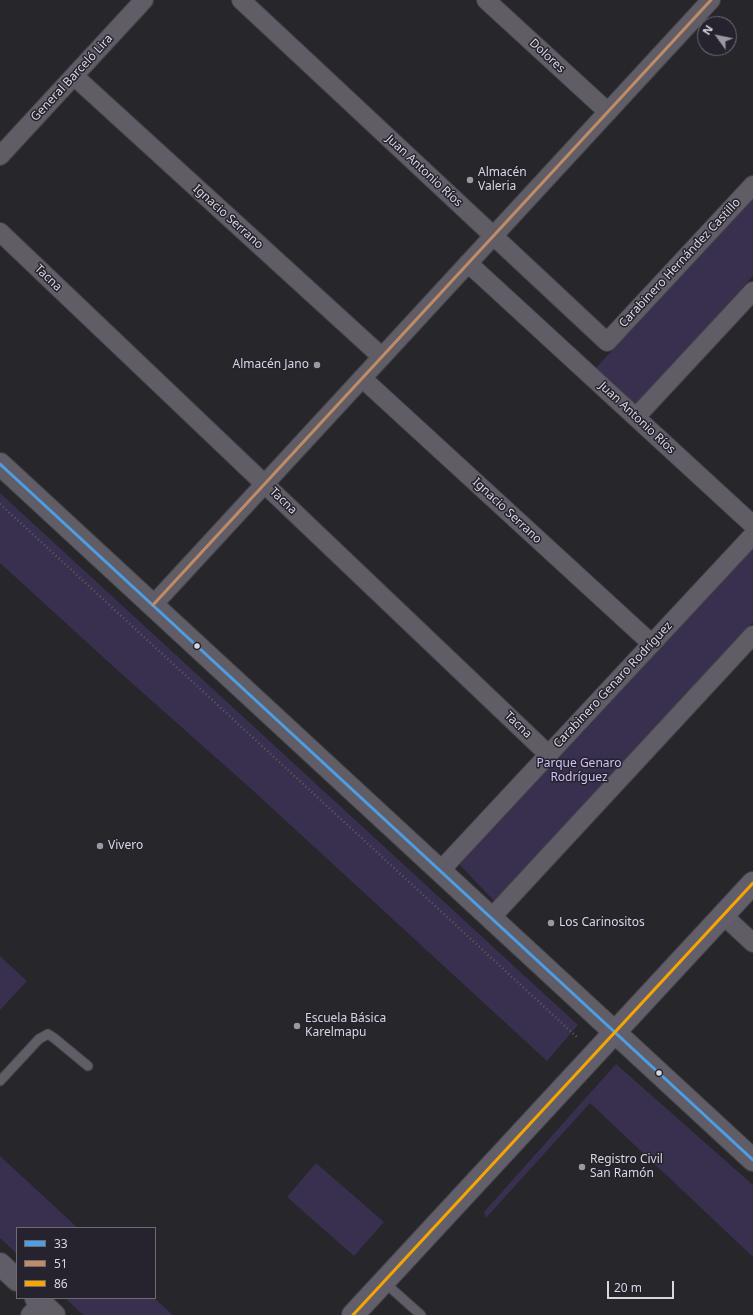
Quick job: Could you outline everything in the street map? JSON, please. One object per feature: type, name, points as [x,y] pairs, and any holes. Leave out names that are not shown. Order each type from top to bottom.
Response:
[{"type":"main road","points":[[353,1315],[753,883]]},
{"type":"street","name":"General Barceló Lira","points":[[0,156],[144,0]]},
{"type":"street","name":"Juan Antonio Ríos","points":[[240,0],[607,342]]},
{"type":"street","name":"Dolores","points":[[486,0],[608,112]]},
{"type":"street","points":[[153,605],[711,0]]},
{"type":"street","name":"Ignacio Serrano","points":[[74,76],[382,357]]},
{"type":"street","name":"Carabinero Hernández Castillo","points":[[607,342],[753,185]]},
{"type":"street","name":"Tacna","points":[[0,232],[549,755]]},
{"type":"street","name":"Juan Antonio Ríos","points":[[468,263],[753,525]]},
{"type":"street","points":[[636,417],[749,302]]},
{"type":"street","name":"Ignacio Serrano","points":[[362,378],[652,644]]},
{"type":"street","points":[[0,464],[753,1160]]},
{"type":"street","name":"Carabinero Genaro Rodríguez","points":[[440,871],[753,535]]},
{"type":"street","points":[[491,918],[753,635]]},
{"type":"street","points":[[723,915],[753,943]]},
{"type":"street","points":[[0,1264],[16,1279]]},
{"type":"lane","points":[[0,1081],[39,1039],[48,1034],[88,1066]]},
{"type":"lane","points":[[384,1282],[421,1315]]},
{"type":"path","points":[[0,504],[594,1054]]},
{"type":"green space","points":[[753,199],[753,276],[634,407],[593,371]]},
{"type":"green space","points":[[0,493],[578,1025],[547,1061],[249,787],[0,563]]},
{"type":"green space","name":"Parque Genaro Rodríguez","points":[[753,543],[753,622],[495,902],[458,863]]},
{"type":"green space","points":[[0,956],[27,981],[0,1010]]},
{"type":"green space","points":[[616,1064],[753,1185],[753,1257],[590,1103],[486,1218],[484,1212]]},
{"type":"green space","points":[[0,1156],[77,1227],[16,1227],[16,1253],[0,1238]]},
{"type":"green space","points":[[316,1163],[384,1222],[354,1256],[287,1197]]},
{"type":"green space","points":[[66,1299],[155,1299],[173,1315],[83,1315]]},
{"type":"transit line","name":"51","points":[[153,605],[711,0]]},
{"type":"transit line","name":"33","points":[[0,464],[753,1160]]},
{"type":"transit line","name":"86","points":[[353,1315],[753,883]]},
{"type":"place","name":"Almacén Valeria","points":[[470,180]]},
{"type":"place","name":"Almacén Jano","points":[[317,365]]},
{"type":"place","name":"Vivero","points":[[100,846]]},
{"type":"place","name":"Los Carinositos","points":[[551,923]]},
{"type":"place","name":"Escuela Básica Karelmapu","points":[[297,1026]]},
{"type":"place","name":"Registro Civil San Ramón","points":[[582,1167]]}]
